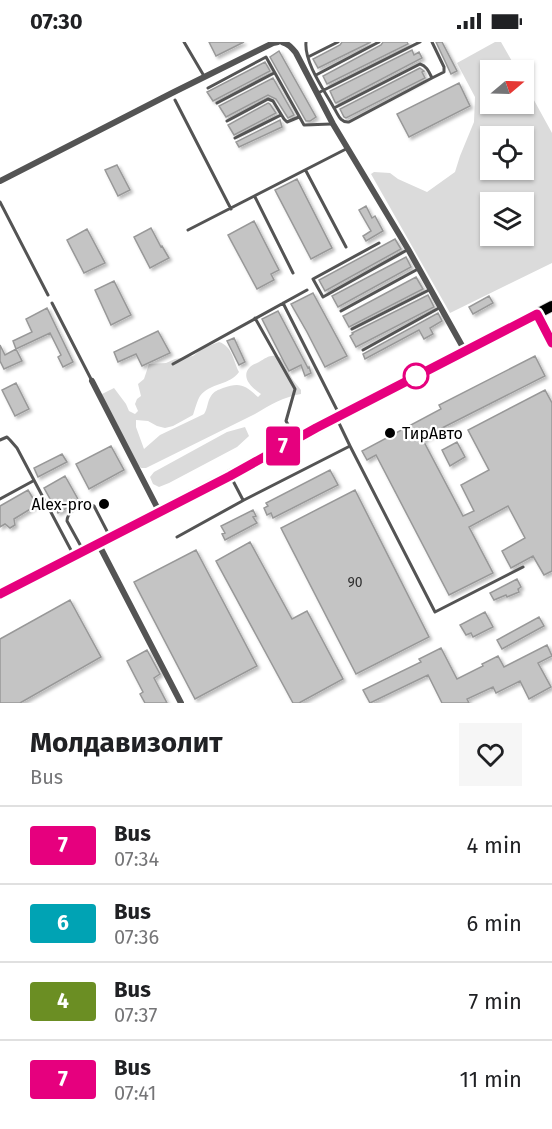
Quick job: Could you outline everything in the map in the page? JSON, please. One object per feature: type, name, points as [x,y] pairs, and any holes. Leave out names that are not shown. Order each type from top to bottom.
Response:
[{"type":"highway","points":[[0,594],[552,306]]},
{"type":"street","points":[[0,172],[2,180],[275,42]]},
{"type":"street","points":[[282,42],[296,53],[333,124],[408,249],[465,351]]},
{"type":"street","points":[[294,42],[296,53]]},
{"type":"street","points":[[537,314],[552,343]]},
{"type":"street","points":[[92,381],[159,511]]},
{"type":"street","points":[[98,543],[181,703]]},
{"type":"lane","points":[[184,42],[204,76]]},
{"type":"lane","points":[[306,42],[305,50],[316,75],[341,120],[345,122],[349,122],[444,72],[444,67],[432,42]]},
{"type":"lane","points":[[308,57],[338,42]]},
{"type":"lane","points":[[316,75],[380,42]]},
{"type":"lane","points":[[317,94],[420,42]]},
{"type":"lane","points":[[208,88],[266,57],[304,125],[333,124]]},
{"type":"lane","points":[[334,108],[420,64],[424,65],[432,78]]},
{"type":"lane","points":[[217,104],[274,73]]},
{"type":"lane","points":[[227,121],[268,99],[273,101],[287,122],[299,117]]},
{"type":"lane","points":[[175,100],[231,209]]},
{"type":"lane","points":[[235,138],[281,115]]},
{"type":"lane","points":[[188,230],[348,148]]},
{"type":"lane","points":[[306,171],[346,247]]},
{"type":"lane","points":[[255,196],[293,273]]},
{"type":"lane","points":[[0,202],[48,295]]},
{"type":"lane","points":[[379,243],[313,279],[323,297],[408,249]]},
{"type":"lane","points":[[341,311],[419,268]]},
{"type":"lane","points":[[352,329],[430,289]]},
{"type":"lane","points":[[173,364],[307,290]]},
{"type":"lane","points":[[52,303],[92,381]]},
{"type":"lane","points":[[283,303],[350,446],[435,612],[523,567]]},
{"type":"lane","points":[[363,350],[441,307]]},
{"type":"lane","points":[[255,318],[295,389],[286,421],[296,439]]},
{"type":"lane","points":[[0,440],[6,437],[16,448],[33,481],[79,553]]},
{"type":"lane","points":[[177,537],[350,446]]},
{"type":"lane","points":[[230,476],[244,500]]},
{"type":"lane","points":[[0,499],[33,481]]},
{"type":"lane","points":[[79,553],[67,516],[85,504],[94,506],[110,537]]},
{"type":"shaded area","points":[[495,42],[501,42],[511,60],[480,60],[480,114],[534,114],[534,100],[552,133],[552,263],[450,313],[371,174],[374,172],[390,173],[427,192],[455,172],[474,122],[475,97],[457,63]]},
{"type":"shaded area","points":[[219,342],[229,350],[239,372],[231,379],[204,392],[199,398],[193,415],[173,426],[165,428],[148,421],[136,420],[136,427],[144,449],[160,435],[204,414],[211,396],[218,390],[238,385],[246,387],[258,397],[261,394],[248,382],[247,371],[252,365],[270,356],[281,358],[301,390],[301,394],[277,402],[146,468],[141,468],[104,402],[102,394],[114,388],[129,411],[135,414],[138,411],[135,404],[141,396],[138,384],[144,379],[149,364],[166,363],[193,356],[203,348]]},
{"type":"shaded area","points":[[245,427],[249,436],[237,447],[169,483],[159,487],[153,484],[150,477],[154,472],[227,432]]},
{"type":"building","points":[[209,42],[244,42],[216,56]]},
{"type":"building","points":[[342,42],[371,42],[318,68],[313,59]]},
{"type":"building","points":[[383,42],[407,42],[408,44],[327,84],[323,76]]},
{"type":"building","points":[[436,42],[442,42],[457,71],[451,74]]},
{"type":"building","points":[[412,50],[414,55],[419,52],[422,58],[335,102],[330,91]]},
{"type":"building","points":[[279,51],[316,117],[310,121],[306,121],[270,57]]},
{"type":"building","points":[[265,62],[270,71],[213,101],[207,92]]},
{"type":"building","points":[[420,68],[424,71],[422,72],[425,78],[344,117],[340,109]]},
{"type":"building","points":[[273,78],[294,115],[288,118],[276,99],[268,95],[226,117],[219,106]]},
{"type":"building","points":[[459,83],[470,106],[409,137],[397,114]]},
{"type":"building","points":[[268,103],[276,113],[234,135],[228,125]]},
{"type":"building","points":[[280,120],[282,127],[239,147],[236,142]]},
{"type":"building","points":[[117,165],[130,190],[118,196],[105,170]]},
{"type":"building","points":[[297,179],[332,248],[311,259],[275,190]]},
{"type":"building","points":[[366,206],[372,218],[375,216],[383,231],[366,241],[363,236],[371,231],[359,210]]},
{"type":"building","points":[[254,221],[279,270],[271,274],[274,280],[257,289],[228,235]]},
{"type":"building","points":[[151,228],[169,258],[150,268],[134,237]]},
{"type":"building","points":[[87,229],[105,263],[84,273],[67,240]]},
{"type":"building","points":[[395,239],[401,249],[325,291],[319,280]]},
{"type":"building","points":[[406,257],[411,267],[338,307],[332,296]]},
{"type":"building","points":[[416,277],[423,289],[349,327],[343,316]]},
{"type":"building","points":[[114,281],[131,315],[111,325],[95,290]]},
{"type":"building","points":[[313,293],[347,356],[325,367],[291,304]]},
{"type":"building","points":[[428,295],[434,307],[356,347],[350,336],[352,333]]},
{"type":"building","points":[[489,296],[493,303],[473,314],[469,307]]},
{"type":"building","points":[[47,308],[73,362],[63,367],[58,357],[61,355],[50,333],[16,349],[13,341],[32,332],[26,319]]},
{"type":"building","points":[[278,311],[309,367],[311,373],[305,376],[301,365],[289,371],[262,319]]},
{"type":"building","points":[[438,313],[442,321],[430,328],[433,334],[424,339],[419,330],[365,359],[363,354]]},
{"type":"building","points":[[158,331],[170,353],[142,366],[136,354],[118,362],[114,352]]},
{"type":"building","points":[[234,338],[245,362],[239,365],[227,341]]},
{"type":"building","points":[[0,345],[5,355],[16,349],[22,361],[4,369],[0,361]]},
{"type":"building","points":[[535,356],[545,376],[442,428],[423,440],[463,516],[474,511],[461,485],[489,470],[468,430],[545,390],[552,403],[552,571],[544,575],[533,556],[511,568],[502,551],[525,538],[508,506],[469,527],[493,573],[449,595],[376,455],[367,460],[362,451],[441,409],[439,405]]},
{"type":"building","points":[[16,383],[29,409],[15,416],[2,390]]},
{"type":"building","points":[[457,442],[465,457],[450,466],[442,450]]},
{"type":"building","points":[[111,446],[124,470],[89,489],[76,464]]},
{"type":"building","points":[[62,454],[67,462],[38,477],[34,468]]},
{"type":"building","points":[[330,470],[338,485],[273,518],[271,513],[267,515],[264,508],[268,506],[266,503]]},
{"type":"building","points":[[65,476],[79,501],[58,513],[44,488]]},
{"type":"building","points":[[28,490],[37,505],[14,519],[15,525],[10,528],[5,524],[0,527],[0,506]]},
{"type":"building","points":[[355,490],[429,637],[356,674],[281,528]]},
{"type":"building","points":[[253,510],[256,516],[253,517],[257,523],[225,540],[222,534],[225,533],[221,526]]},
{"type":"building","points":[[250,542],[292,619],[307,611],[343,679],[299,703],[293,703],[216,561]]},
{"type":"building","points":[[196,550],[257,666],[195,699],[134,582]]},
{"type":"building","points":[[517,579],[521,587],[518,589],[519,592],[494,600],[490,593]]},
{"type":"building","points":[[70,600],[101,657],[20,703],[0,703],[0,639]]},
{"type":"building","points":[[485,612],[493,627],[473,637],[471,633],[466,635],[460,625]]},
{"type":"building","points":[[539,617],[544,626],[502,649],[497,640]]},
{"type":"building","points":[[547,645],[552,656],[538,663],[551,687],[529,699],[520,681],[496,693],[493,687],[467,699],[469,703],[442,703],[428,675],[370,703],[363,690],[421,662],[419,659],[441,648],[457,679],[498,656],[504,667]]},
{"type":"building","points":[[147,650],[160,674],[154,678],[167,703],[145,703],[140,694],[143,692],[127,661]]},
{"type":"bus line","name":"7","points":[[0,594],[537,314],[552,343]]},
{"type":"place","name":"ТирАвто","points":[[390,433]]},
{"type":"place","name":"Alex-pro","points":[[104,504]]}]
